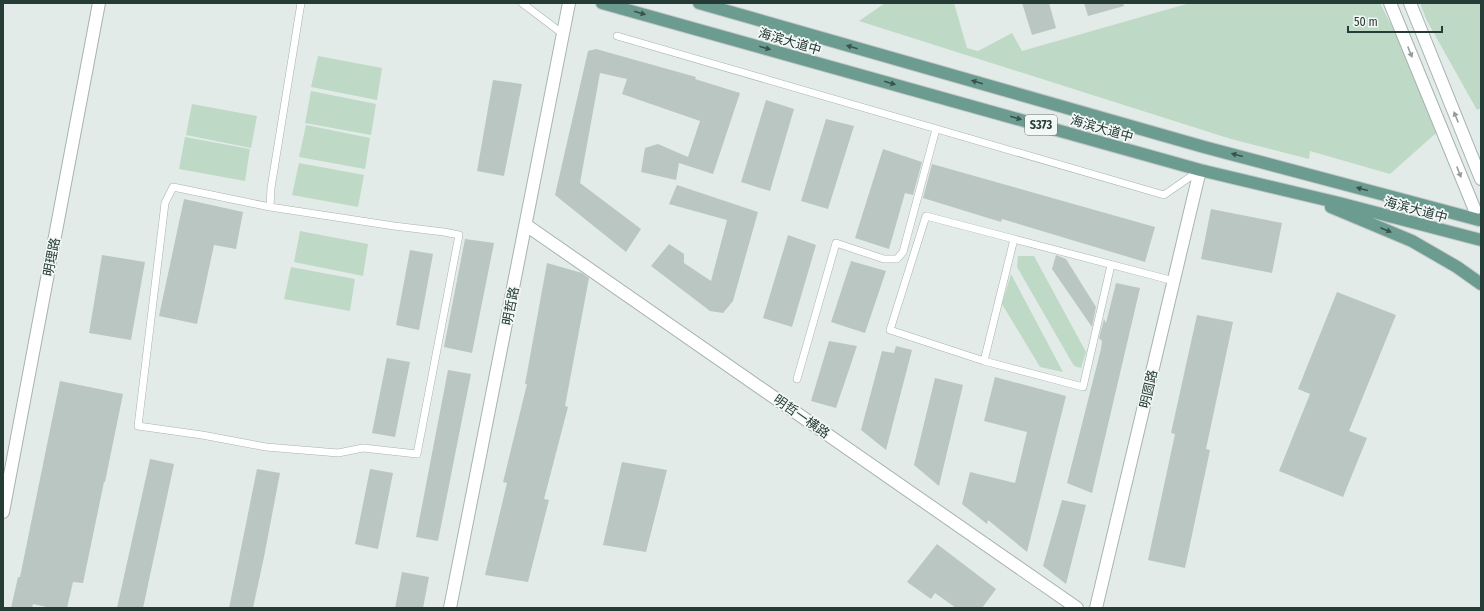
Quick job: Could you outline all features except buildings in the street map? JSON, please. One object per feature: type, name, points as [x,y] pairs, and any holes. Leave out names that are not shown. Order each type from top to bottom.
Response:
[{"type":"main road","name":"海滨大道中","points":[[602,3],[1200,170],[1481,240]]},
{"type":"main road","name":"海滨大道中","points":[[699,3],[1204,147],[1480,223]]},
{"type":"main road","points":[[1285,190],[1412,241],[1457,267],[1481,284]]},
{"type":"street","name":"明理路","points":[[3,512],[99,3]]},
{"type":"street","name":"明哲路","points":[[450,608],[569,3]]},
{"type":"street","points":[[1390,3],[1480,223]]},
{"type":"street","points":[[1410,3],[1481,179]]},
{"type":"street","name":"明圆路","points":[[1096,608],[1200,170]]},
{"type":"street","name":"明哲一横路","points":[[526,225],[1077,608]]},
{"type":"lane","points":[[270,207],[271,188],[301,3]]},
{"type":"lane","points":[[522,3],[563,34]]},
{"type":"lane","points":[[617,36],[1164,195],[1200,170]]},
{"type":"lane","points":[[797,379],[836,243],[884,259],[897,260],[903,252],[936,129]]},
{"type":"lane","points":[[173,187],[270,207],[459,235],[435,367],[417,454],[363,448],[338,453],[266,447],[202,435],[138,426],[165,203],[173,187]]},
{"type":"lane","points":[[1111,265],[1083,387],[984,361],[890,330],[926,216],[1174,281]]},
{"type":"lane","points":[[984,361],[1014,239]]},
{"type":"green space","points":[[885,3],[954,3],[967,48],[978,51],[1012,33],[1022,51],[1190,3],[1380,3],[1443,127],[1390,174],[1310,151],[1309,159],[1231,139],[859,21]]},
{"type":"green space","points":[[1420,3],[1481,3],[1481,108],[1477,110],[1427,21]]},
{"type":"green space","points":[[318,56],[382,68],[377,100],[311,87]]},
{"type":"green space","points":[[311,91],[376,104],[371,135],[305,123]]},
{"type":"green space","points":[[192,104],[257,116],[251,148],[186,135]]},
{"type":"green space","points":[[306,125],[370,138],[365,169],[299,157]]},
{"type":"green space","points":[[185,137],[250,149],[245,181],[179,169]]},
{"type":"green space","points":[[299,163],[364,175],[358,207],[292,195]]},
{"type":"green space","points":[[300,231],[368,244],[363,276],[294,262]]},
{"type":"green space","points":[[1018,256],[1034,256],[1086,352],[1081,368],[1074,366],[1017,267]]},
{"type":"green space","points":[[291,267],[355,279],[350,311],[284,299]]},
{"type":"green space","points":[[1011,274],[1063,372],[1040,367],[1002,304]]}]
